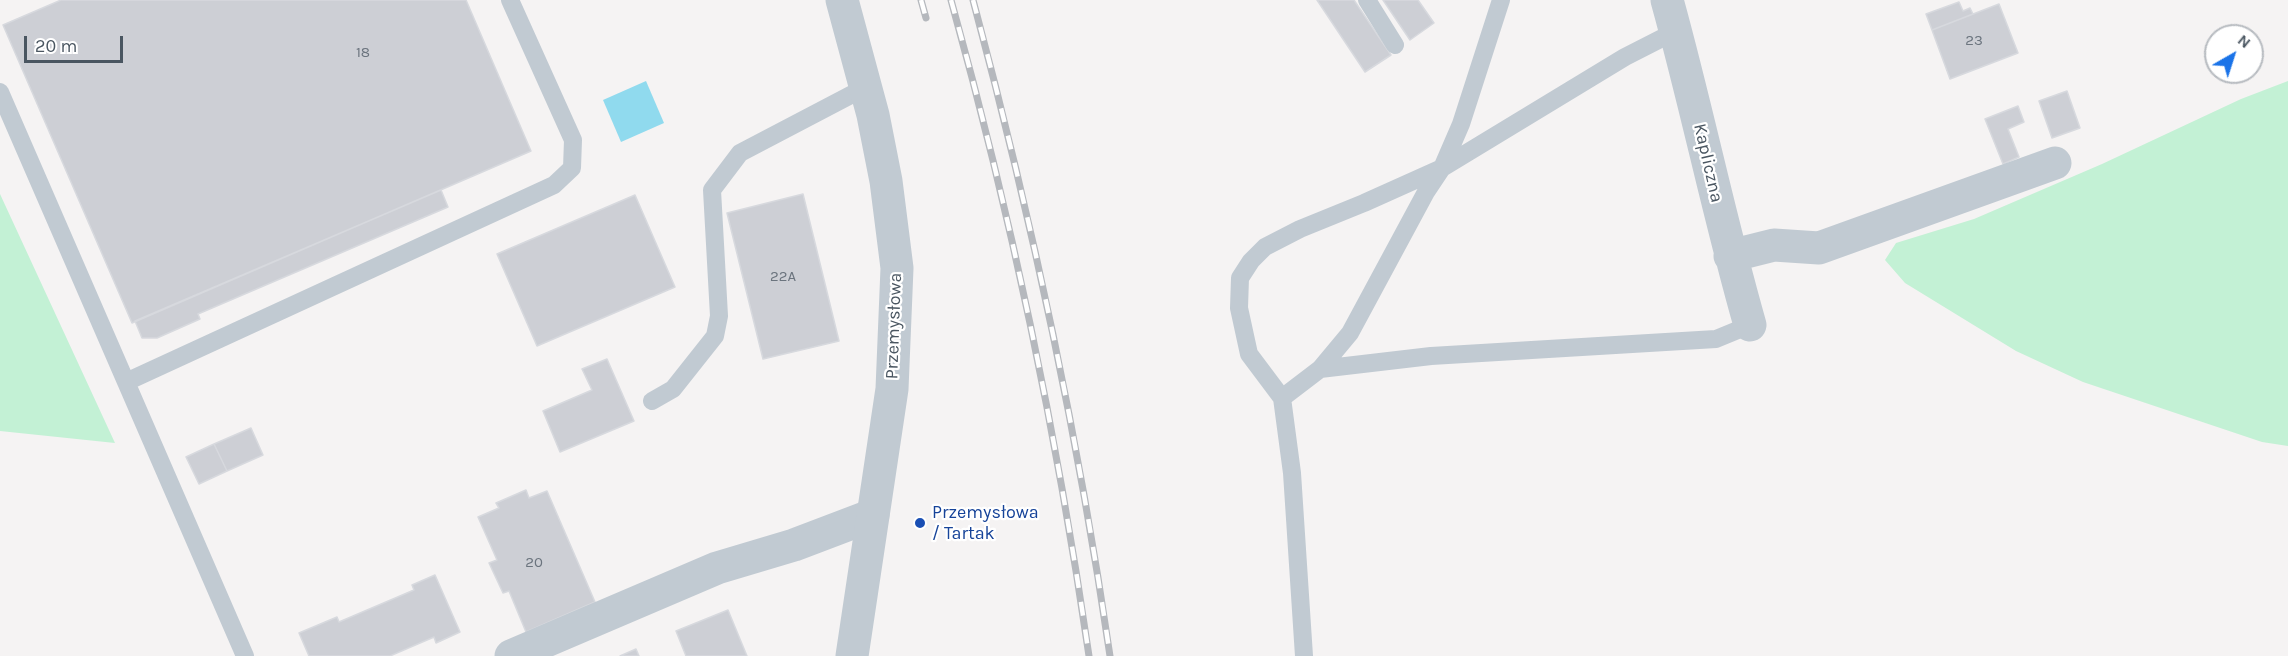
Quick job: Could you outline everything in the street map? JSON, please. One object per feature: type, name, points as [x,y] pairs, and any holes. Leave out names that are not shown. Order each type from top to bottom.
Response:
[{"type":"street","name":"Przemysłowa","points":[[842,0],[866,87],[886,181],[897,268],[892,389],[852,656]]},
{"type":"street","name":"Kapliczna","points":[[1667,0],[1730,256],[1750,325]]},
{"type":"street","points":[[1730,256],[1774,245],[1819,249],[2055,163]]},
{"type":"street","points":[[512,656],[717,568],[794,545],[873,515]]},
{"type":"lane","points":[[126,382],[554,185],[572,168],[573,140],[510,0]]},
{"type":"lane","points":[[1367,0],[1395,45]]},
{"type":"lane","points":[[1282,398],[1320,369],[1350,333],[1426,192],[1442,168],[1461,124],[1501,0]]},
{"type":"lane","points":[[1304,656],[1292,472],[1282,398],[1249,354],[1239,308],[1240,278],[1251,261],[1265,247],[1442,168],[1625,57],[1676,31]]},
{"type":"lane","points":[[652,401],[673,389],[715,336],[719,316],[712,190],[740,153],[866,87]]},
{"type":"lane","points":[[0,92],[245,656]]},
{"type":"lane","points":[[1320,369],[1431,356],[1716,339],[1750,325]]},
{"type":"green space","points":[[2288,81],[2288,446],[2262,442],[2083,382],[2016,351],[1905,283],[1885,260],[1896,243],[1974,219],[2102,164],[2241,99]]},
{"type":"green space","points":[[0,194],[115,443],[0,431]]},
{"type":"water","points":[[646,81],[664,123],[621,142],[603,100]]},
{"type":"building","points":[[61,0],[466,0],[531,151],[132,323],[3,25]]},
{"type":"building","points":[[1317,0],[1354,0],[1391,55],[1365,72]]},
{"type":"building","points":[[1383,0],[1418,0],[1434,23],[1410,40]]},
{"type":"building","points":[[1959,2],[1963,11],[1970,8],[1973,14],[1932,30],[1926,14]]},
{"type":"building","points":[[1999,4],[2018,53],[1950,79],[1932,30]]},
{"type":"building","points":[[2067,91],[2080,128],[2052,138],[2039,101]]},
{"type":"building","points":[[2018,106],[2024,122],[2008,129],[2019,157],[2003,164],[1985,119]]},
{"type":"building","points":[[441,190],[448,207],[198,314],[200,319],[157,338],[142,338],[135,321]]},
{"type":"building","points":[[803,194],[839,341],[763,359],[727,213]]},
{"type":"building","points":[[635,195],[675,287],[537,346],[497,254]]},
{"type":"building","points":[[607,359],[634,421],[560,452],[543,411],[592,390],[582,369]]},
{"type":"building","points":[[251,428],[263,455],[227,471],[214,444]]},
{"type":"building","points":[[214,444],[227,471],[199,484],[186,457]]},
{"type":"building","points":[[526,490],[529,498],[547,491],[595,602],[526,632],[509,591],[503,593],[489,563],[497,560],[478,517],[499,508],[496,503]]},
{"type":"building","points":[[435,575],[460,632],[436,643],[434,637],[390,656],[309,656],[299,633],[337,617],[339,622],[414,590],[412,585]]},
{"type":"building","points":[[728,610],[747,656],[686,656],[676,631]]},
{"type":"building","points":[[636,649],[639,656],[620,656]]},
{"type":"railway","points":[[921,0],[926,18]]},
{"type":"railway","points":[[951,0],[1013,244],[1047,408],[1089,656]]},
{"type":"railway","points":[[973,0],[1014,163],[1051,326],[1083,491],[1110,656]]},
{"type":"place","name":"Przemysłowa / Tartak","points":[[920,523]]}]
